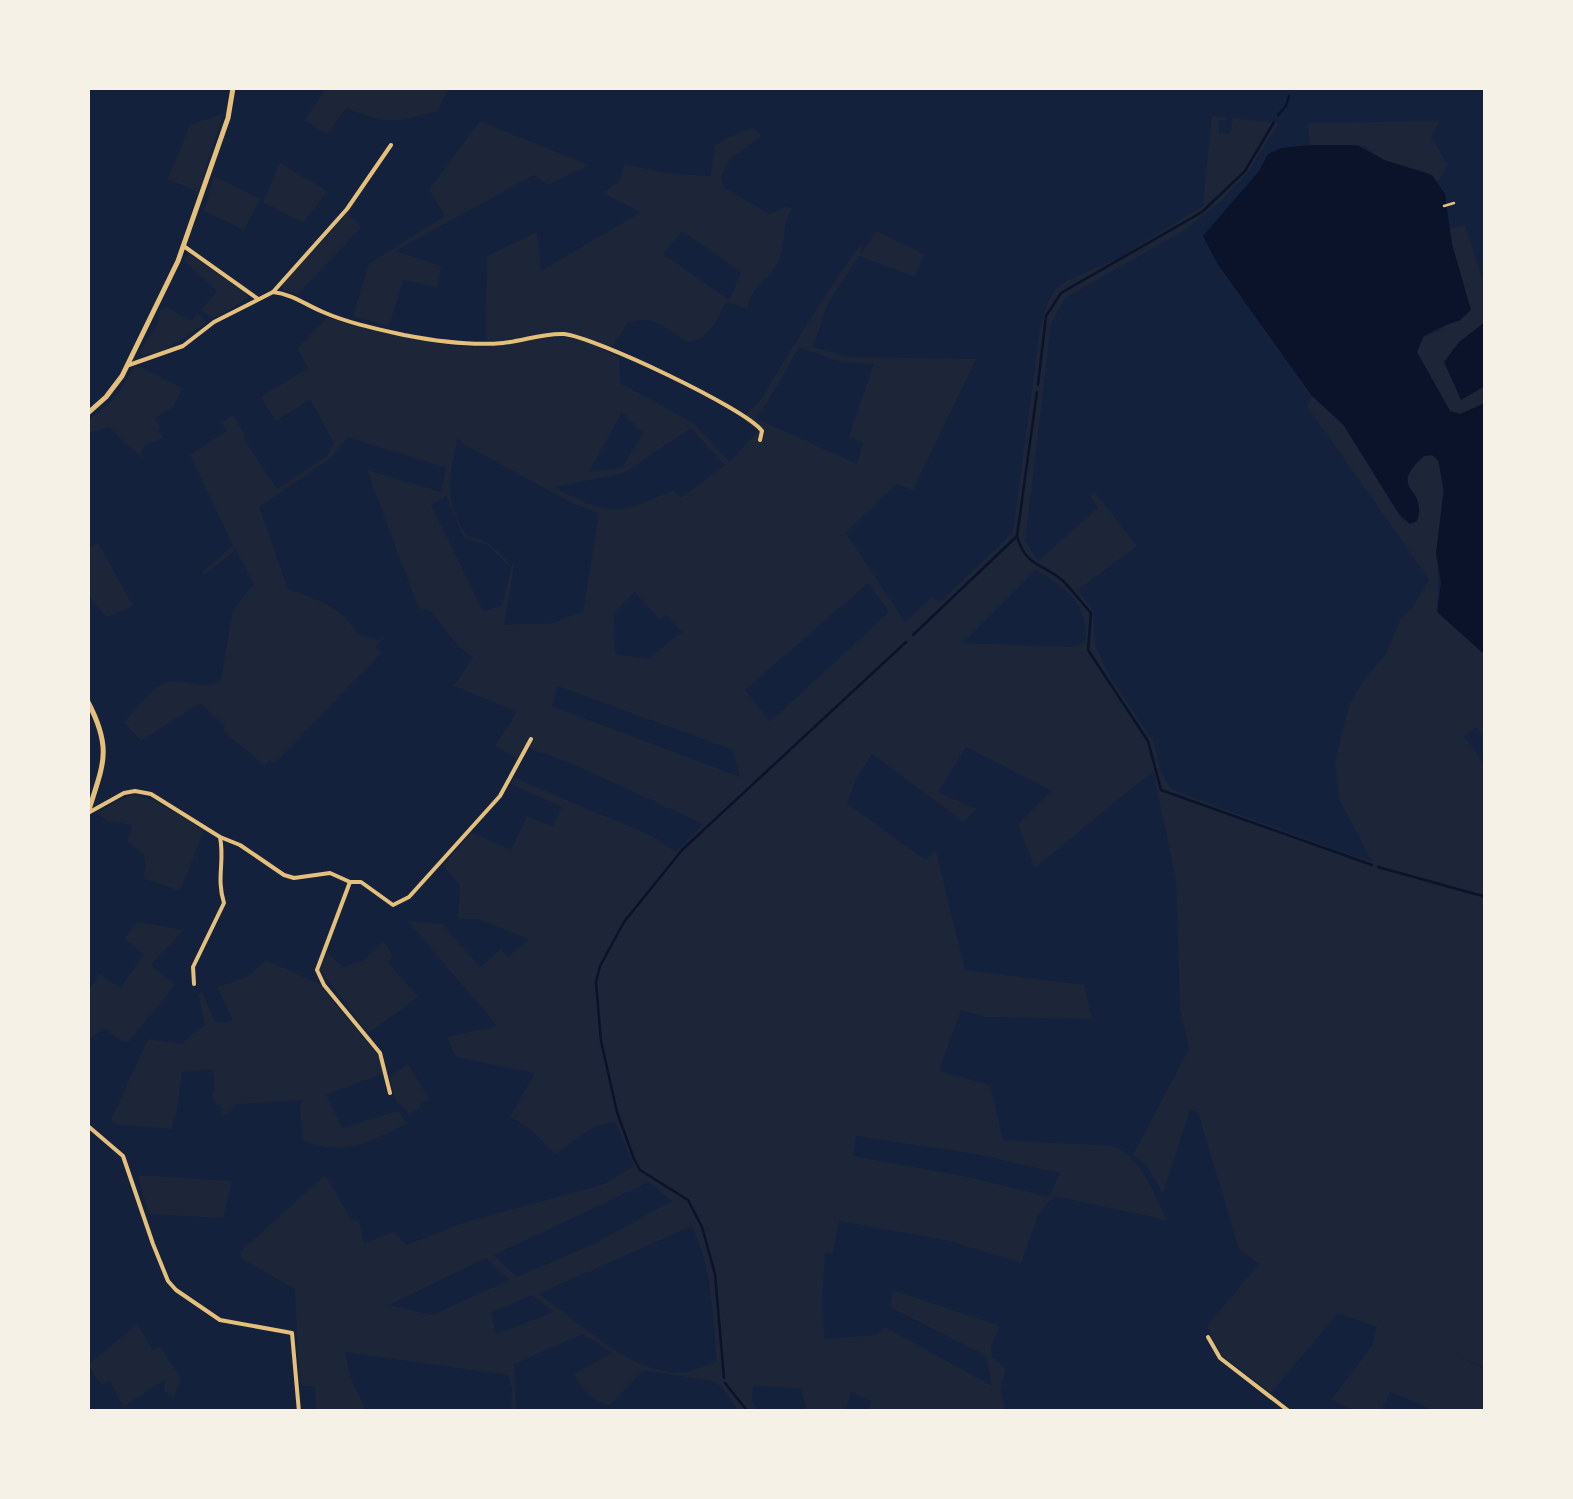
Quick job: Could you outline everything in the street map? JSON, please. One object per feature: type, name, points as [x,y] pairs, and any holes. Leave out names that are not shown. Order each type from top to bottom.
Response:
[{"type":"street","points":[[88,413],[106,398],[128,366],[184,247],[228,118],[233,88]]},
{"type":"street","points":[[128,366],[182,346],[214,322],[273,292],[347,209],[391,145]]},
{"type":"street","points":[[184,247],[258,299]]},
{"type":"street","points":[[273,292],[333,316],[423,338],[496,344],[561,334],[589,340],[745,416],[762,430],[760,440]]},
{"type":"street","points":[[88,702],[105,750],[88,813]]},
{"type":"street","points":[[88,813],[124,793],[142,792],[220,837],[240,844],[284,875],[299,878],[330,873],[350,882],[361,882],[393,905],[409,897],[500,796],[531,739]]},
{"type":"street","points":[[194,984],[192,967],[224,903],[218,881],[220,837]]},
{"type":"street","points":[[350,882],[318,970],[324,985],[380,1053],[390,1093]]},
{"type":"street","points":[[88,1126],[124,1156],[153,1244],[168,1281],[176,1290],[220,1320],[292,1332],[299,1412]]},
{"type":"street","points":[[1208,1337],[1220,1358],[1290,1412]]},
{"type":"path","points":[[1444,206],[1454,202]]},
{"type":"shaded area","points":[[326,88],[448,88],[438,111],[392,120],[347,108],[326,134],[305,120]]},
{"type":"shaded area","points":[[223,114],[198,192],[168,179],[190,125]]},
{"type":"shaded area","points":[[1212,116],[1226,117],[1226,121],[1219,120],[1219,133],[1230,134],[1233,118],[1279,123],[1249,171],[1218,204],[1183,231],[1065,298],[1051,324],[1025,541],[1038,561],[1098,508],[1090,496],[1095,492],[1137,546],[1078,590],[1093,610],[1095,645],[1110,677],[1154,743],[1169,786],[1372,861],[1339,799],[1335,761],[1349,706],[1387,652],[1400,620],[1429,579],[1307,406],[1312,396],[1343,425],[1403,521],[1418,498],[1409,487],[1410,472],[1424,456],[1432,455],[1438,460],[1442,496],[1437,605],[1485,655],[1485,739],[1476,727],[1464,736],[1486,767],[1485,1367],[1458,1357],[1485,1369],[1485,1411],[1436,1411],[1390,1392],[1381,1411],[1357,1411],[1331,1400],[1372,1346],[1377,1327],[1338,1313],[1271,1393],[1220,1354],[1207,1326],[1259,1264],[1239,1249],[1198,1112],[1190,1110],[1163,1193],[1147,1166],[1133,1155],[1189,1049],[1180,1009],[1176,879],[1153,771],[1035,868],[1018,825],[1052,791],[966,747],[938,792],[976,809],[964,822],[872,754],[847,803],[925,860],[936,851],[965,970],[1084,985],[1092,1019],[986,1017],[961,1010],[939,1071],[990,1085],[1003,1140],[1112,1146],[1122,1151],[1146,1177],[1167,1220],[1054,1196],[1038,1215],[1021,1263],[950,1241],[839,1221],[833,1254],[825,1253],[822,1305],[825,1339],[877,1335],[885,1327],[992,1386],[986,1356],[890,1307],[893,1290],[1000,1326],[991,1345],[992,1357],[1006,1369],[1000,1390],[1006,1411],[868,1411],[871,1401],[851,1392],[846,1411],[807,1411],[801,1388],[753,1386],[752,1400],[757,1411],[738,1411],[721,1386],[712,1381],[643,1370],[610,1405],[589,1394],[574,1374],[612,1353],[583,1334],[514,1364],[516,1411],[511,1411],[508,1375],[345,1352],[350,1376],[366,1411],[316,1411],[315,1386],[303,1386],[299,1380],[295,1289],[242,1259],[240,1252],[325,1175],[351,1219],[359,1222],[364,1244],[394,1231],[406,1245],[466,1222],[602,1185],[634,1166],[616,1123],[591,1129],[556,1154],[525,1125],[510,1117],[535,1073],[456,1057],[447,1037],[497,1026],[408,921],[442,924],[480,967],[501,949],[508,957],[529,939],[478,919],[458,919],[460,885],[443,866],[471,832],[511,850],[527,816],[553,827],[562,807],[511,784],[515,778],[654,837],[676,852],[703,824],[575,765],[524,746],[517,759],[495,746],[517,712],[454,686],[473,657],[459,647],[430,610],[419,609],[367,470],[441,492],[446,468],[348,437],[331,458],[259,507],[288,589],[337,611],[357,634],[378,640],[386,636],[376,647],[382,652],[274,764],[269,760],[265,766],[223,731],[225,726],[200,703],[141,741],[124,722],[154,690],[166,683],[205,685],[221,680],[233,609],[254,584],[236,550],[204,575],[202,572],[233,545],[190,455],[228,430],[221,423],[233,415],[277,489],[328,455],[334,443],[310,399],[276,421],[261,397],[308,368],[297,349],[328,317],[455,346],[487,347],[551,337],[587,342],[619,358],[620,383],[693,423],[730,462],[758,431],[744,419],[761,399],[862,242],[861,254],[876,231],[924,254],[915,277],[859,256],[828,303],[813,347],[849,357],[976,359],[913,490],[896,484],[846,533],[905,622],[932,597],[939,603],[1013,532],[1040,329],[1055,290],[1068,280],[1119,258],[1203,206]],"holes":[[[799,347],[840,362],[874,364],[849,436],[863,443],[857,464],[755,418]],[[622,412],[643,433],[622,468],[589,472]],[[691,428],[725,465],[681,498],[674,490],[625,508],[588,504],[554,487],[624,473]],[[458,438],[574,504],[599,513],[583,612],[553,623],[504,625],[515,560],[511,567],[492,547],[467,536],[454,512],[451,477]],[[446,496],[464,538],[486,544],[511,568],[502,606],[483,611],[431,505]],[[1035,570],[1073,598],[1084,617],[1085,641],[1074,647],[962,643]],[[868,583],[889,612],[770,722],[745,690]],[[635,592],[660,620],[666,614],[682,632],[648,659],[615,654],[614,613]],[[558,686],[733,750],[740,777],[552,706]],[[856,1136],[976,1154],[1060,1173],[1049,1197],[853,1156]],[[649,1182],[672,1201],[596,1243],[517,1277],[494,1255]],[[692,1226],[708,1276],[717,1362],[687,1372],[668,1372],[648,1367],[608,1345],[538,1294]],[[486,1258],[509,1280],[432,1315],[389,1305]],[[532,1295],[554,1312],[496,1334],[491,1313]]]},
{"type":"shaded area","points":[[480,121],[589,165],[548,185],[534,175],[395,251],[441,266],[437,287],[403,280],[389,326],[353,316],[369,264],[445,216],[429,190]]},
{"type":"shaded area","points":[[1439,121],[1431,137],[1448,165],[1438,181],[1426,172],[1384,160],[1364,146],[1310,145],[1308,123]]},
{"type":"shaded area","points":[[752,128],[762,136],[731,158],[721,176],[724,188],[770,214],[792,208],[778,262],[752,294],[747,308],[726,302],[708,332],[690,342],[656,322],[640,320],[628,322],[611,348],[563,333],[490,342],[486,339],[487,256],[537,232],[541,271],[641,212],[603,193],[621,179],[624,164],[666,173],[710,176],[715,146]],"holes":[[[682,231],[741,272],[729,300],[663,254]]]},
{"type":"shaded area","points":[[1357,145],[1384,160],[1432,175],[1445,194],[1452,244],[1471,310],[1459,321],[1423,337],[1417,352],[1450,411],[1460,414],[1485,403],[1485,655],[1437,612],[1441,583],[1436,553],[1444,490],[1438,460],[1432,455],[1424,456],[1408,476],[1419,510],[1417,521],[1410,524],[1399,514],[1343,424],[1312,396],[1217,263],[1203,236],[1259,171],[1268,154],[1281,148]]},
{"type":"shaded area","points":[[280,163],[327,191],[303,223],[263,202]]},
{"type":"shaded area","points":[[214,176],[260,199],[244,230],[204,211]]},
{"type":"shaded area","points":[[361,190],[349,215],[361,227],[298,294],[284,291],[282,285],[340,221]]},
{"type":"shaded area","points":[[1465,225],[1485,288],[1485,322],[1459,342],[1462,399],[1485,386],[1485,403],[1460,414],[1450,411],[1417,352],[1423,337],[1438,332],[1451,321],[1450,229]]},
{"type":"shaded area","points":[[188,253],[248,297],[212,318],[201,310],[217,291],[185,261]]},
{"type":"shaded area","points":[[167,307],[191,321],[198,313],[206,323],[163,351],[143,356],[140,352],[158,323],[160,310]]},
{"type":"shaded area","points":[[1485,322],[1485,386],[1461,400],[1444,362],[1459,342]]},
{"type":"shaded area","points":[[139,366],[182,388],[174,406],[155,418],[164,438],[145,445],[143,459],[109,427],[88,433],[88,421],[115,398]]},
{"type":"shaded area","points":[[98,543],[133,606],[106,617],[88,594],[88,549]]},
{"type":"shaded area","points":[[131,795],[153,800],[204,830],[180,891],[143,878],[144,855],[127,841],[132,825],[108,821],[96,813]]},
{"type":"shaded area","points":[[138,922],[183,930],[151,965],[175,985],[129,1041],[123,1042],[105,1029],[88,1039],[88,991],[100,974],[120,988],[144,954],[124,939]]},
{"type":"shaded area","points":[[384,942],[393,956],[388,963],[418,997],[371,1031],[366,1030],[320,970],[328,952],[342,967],[363,961]]},
{"type":"shaded area","points":[[266,960],[319,984],[380,1058],[384,1073],[326,1095],[342,1128],[398,1111],[407,1123],[356,1145],[332,1147],[303,1141],[303,1100],[236,1104],[222,1116],[221,1105],[216,1105],[212,1094],[213,1069],[182,1072],[171,1129],[114,1124],[111,1120],[148,1039],[182,1044],[205,1026],[198,994],[202,992],[216,1023],[233,1021],[217,987],[247,977]]},
{"type":"shaded area","points":[[408,1064],[430,1101],[422,1101],[419,1109],[410,1114],[396,1101],[390,1077]]},
{"type":"shaded area","points":[[138,1175],[232,1181],[223,1218],[149,1214]]},
{"type":"shaded area","points":[[137,1324],[153,1350],[160,1347],[181,1378],[174,1397],[164,1391],[166,1379],[123,1407],[110,1381],[102,1385],[88,1365]]},
{"type":"waterway","points":[[1278,115],[1289,96]]},
{"type":"waterway","points":[[1038,385],[1046,316],[1061,293],[1202,212],[1245,171],[1274,122]]},
{"type":"waterway","points":[[1037,392],[1017,536],[1030,560],[1063,581],[1091,613],[1088,650],[1148,741],[1161,790],[1372,865]]},
{"type":"waterway","points":[[913,635],[1017,536]]},
{"type":"waterway","points":[[724,1378],[715,1274],[702,1227],[688,1200],[640,1170],[634,1159],[617,1112],[601,1041],[596,982],[600,966],[624,922],[682,850],[906,642]]},
{"type":"waterway","points":[[1378,867],[1486,897]]},
{"type":"waterway","points":[[725,1383],[748,1412]]}]
